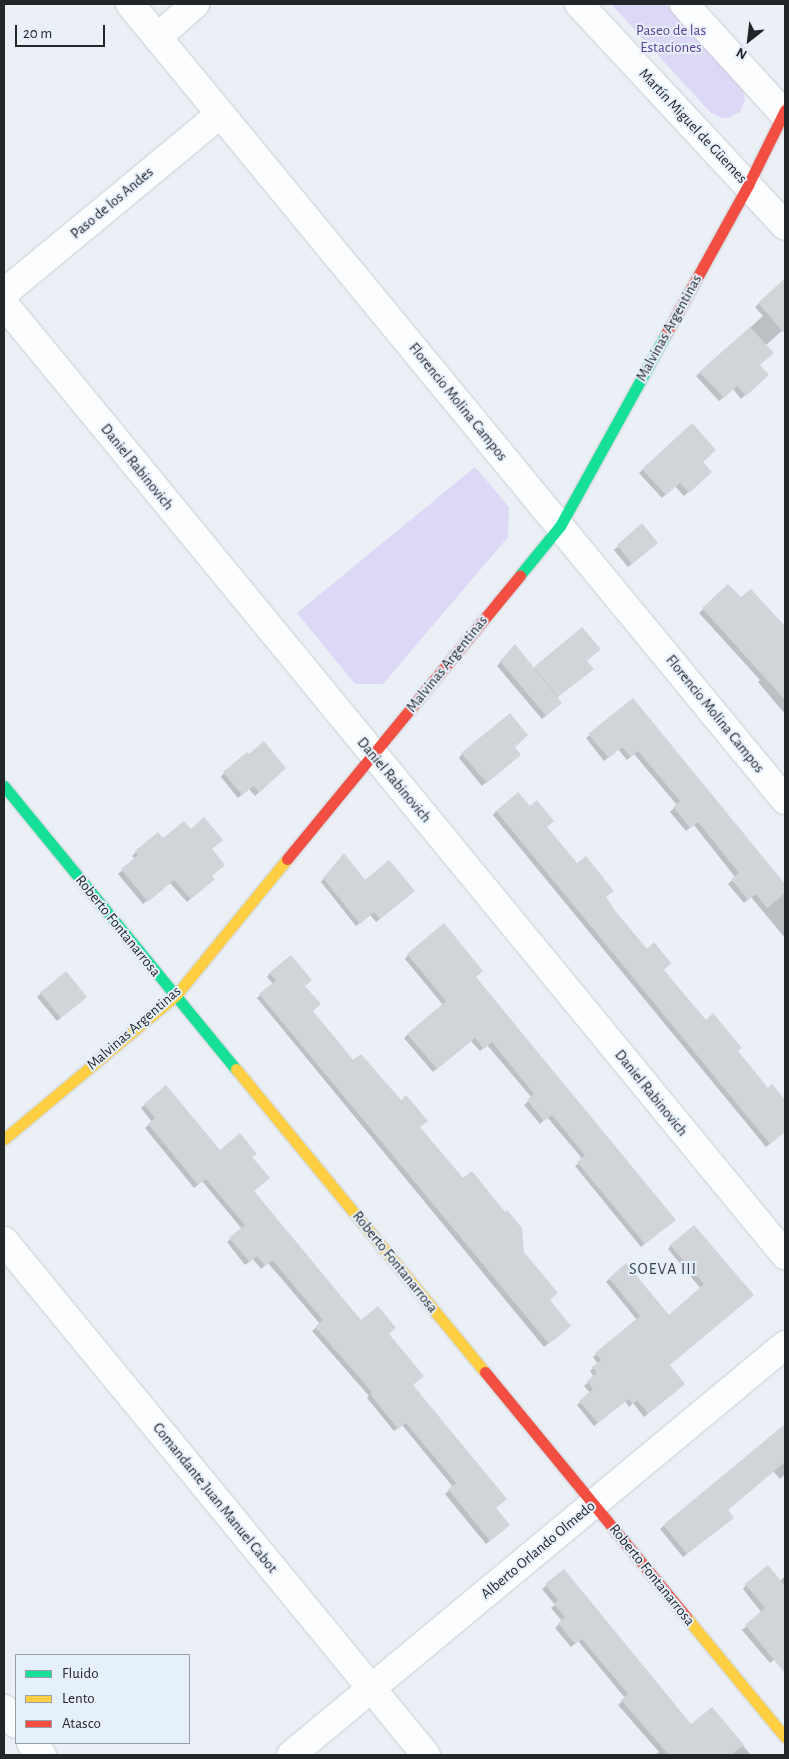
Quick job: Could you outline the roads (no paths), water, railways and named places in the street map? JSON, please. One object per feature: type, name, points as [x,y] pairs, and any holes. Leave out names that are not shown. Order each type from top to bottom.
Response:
[{"type":"street","name":"Florencio Molina Campos","points":[[130,4],[785,800]]},
{"type":"street","points":[[158,37],[195,4]]},
{"type":"street","name":"Martín Miguel de Güemes","points":[[579,4],[785,226]]},
{"type":"street","points":[[684,4],[785,113]]},
{"type":"street","name":"Malvinas Argentinas","points":[[4,1139],[176,995],[560,526],[748,185],[785,113]]},
{"type":"street","name":"Paso de los Andes","points":[[4,293],[220,114]]},
{"type":"street","name":"Daniel Rabinovich","points":[[4,304],[785,1255]]},
{"type":"street","name":"Roberto Fontanarrosa","points":[[4,786],[785,1737]]},
{"type":"street","name":"Comandante Juan Manuel Cabot","points":[[4,1241],[426,1755]]},
{"type":"street","name":"Alberto Orlando Olmedo","points":[[291,1755],[785,1345]]},
{"type":"street","points":[[4,1709],[15,1723]]},
{"type":"street","points":[[33,1744],[42,1755]]},
{"type":"district","name":"SOEVA III","points":[[663,1269]]},
{"type":"park label","name":"Paseo de las Estaciones","points":[[671,38]]}]
